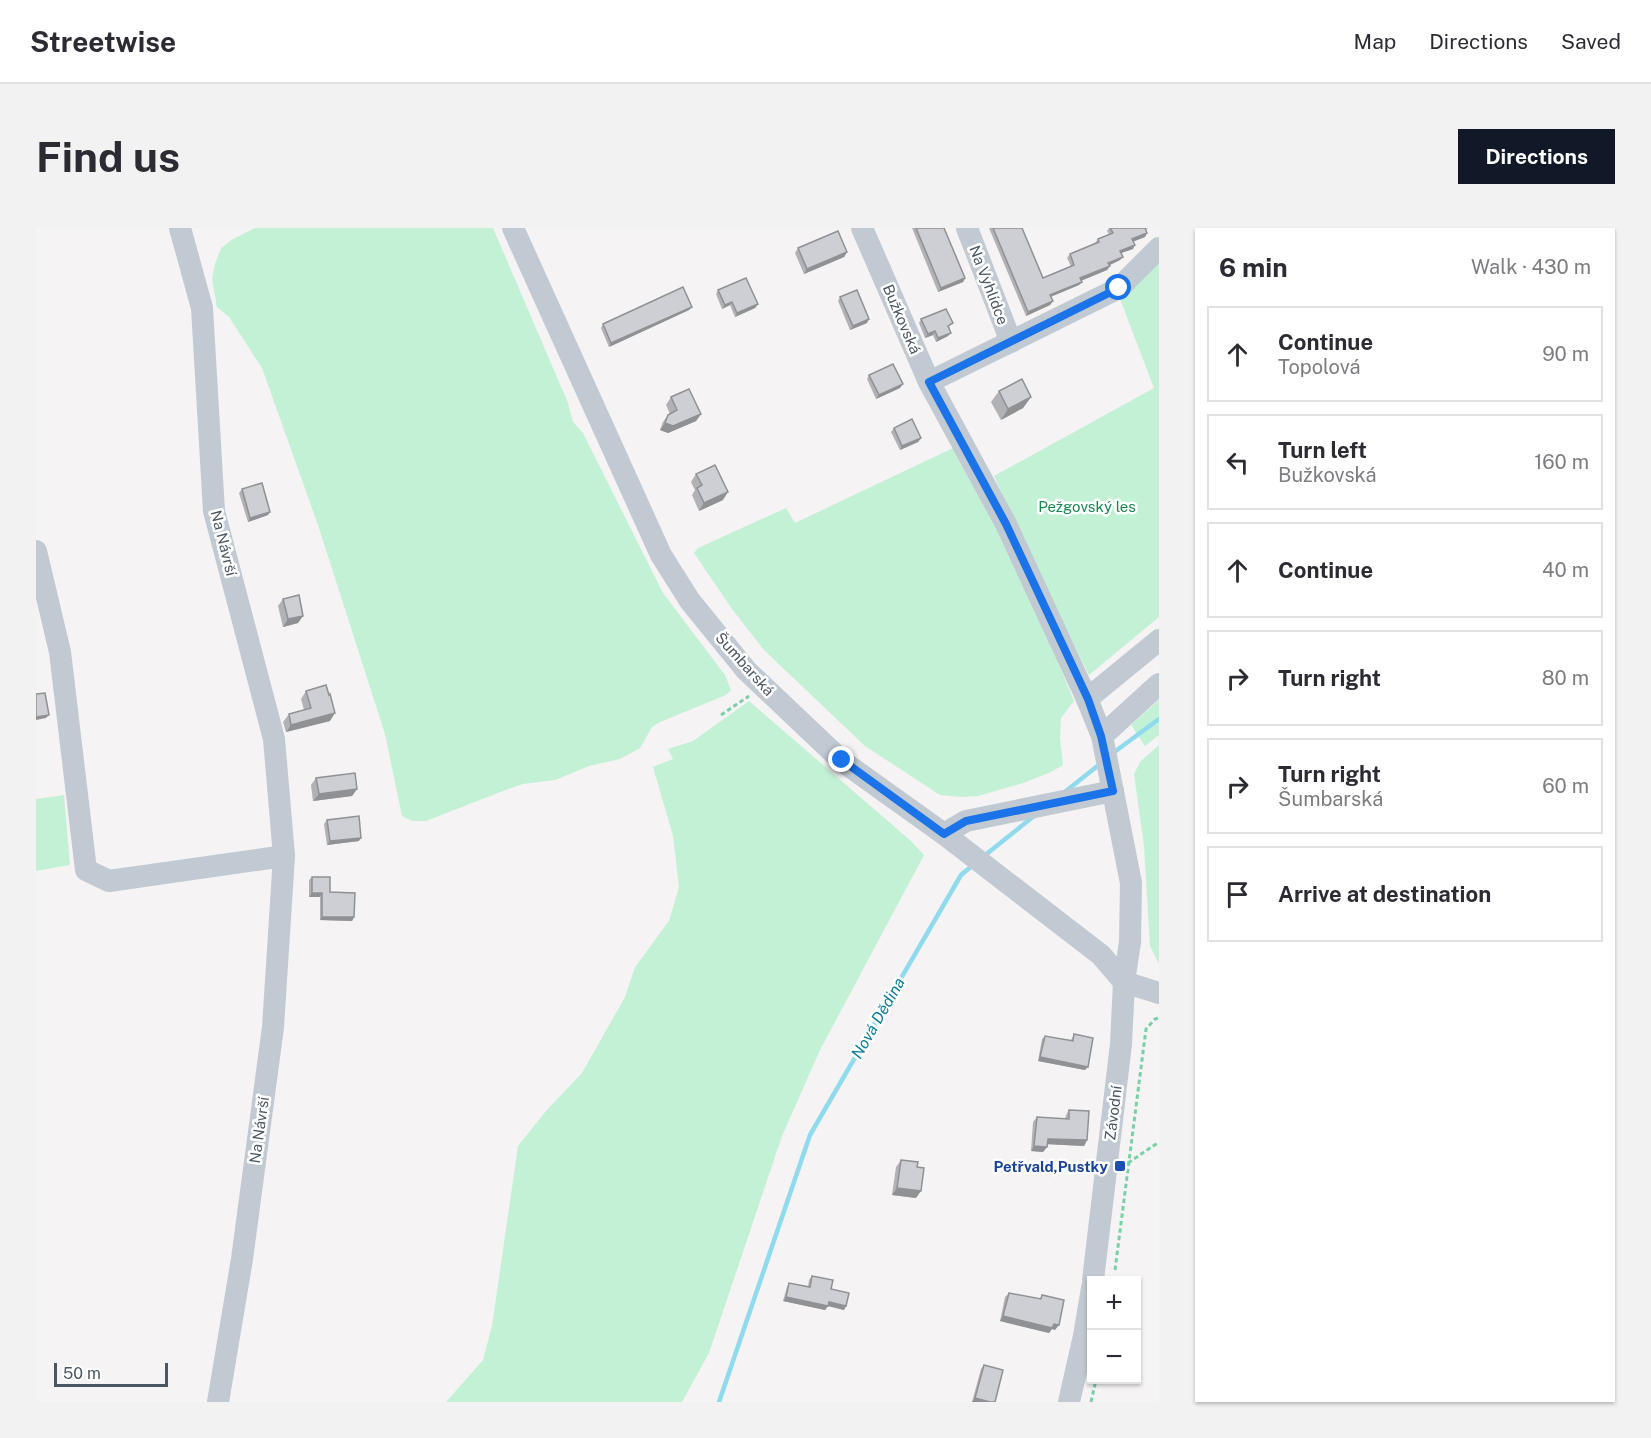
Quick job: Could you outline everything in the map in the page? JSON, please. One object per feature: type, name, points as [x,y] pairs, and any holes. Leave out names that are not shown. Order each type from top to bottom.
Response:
[{"type":"street","name":"Na Návrší","points":[[180,228],[202,308],[214,511],[274,739],[284,856],[273,1027],[242,1259],[218,1402]]},
{"type":"street","name":"Šumbarská","points":[[513,228],[661,555],[690,601],[746,670],[842,760],[944,834],[1101,955],[1124,982]]},
{"type":"street","name":"Bužkovská","points":[[862,228],[929,382],[1006,524],[1088,699],[1101,736],[1113,791]]},
{"type":"street","name":"Na Vyhlídce","points":[[967,228],[1011,342]]},
{"type":"street","points":[[929,382],[1119,288],[1159,248]]},
{"type":"street","points":[[36,551],[60,652],[86,870],[109,881],[284,856]]},
{"type":"street","points":[[1088,699],[1159,640]]},
{"type":"street","points":[[1101,736],[1159,684]]},
{"type":"street","points":[[944,834],[966,821],[1113,791]]},
{"type":"street","name":"Závodní","points":[[1094,1276],[1121,1044],[1124,982],[1130,942],[1131,883],[1113,791]]},
{"type":"street","points":[[1124,982],[1159,993]]},
{"type":"street","points":[[1069,1402],[1087,1318]]},
{"type":"path","points":[[721,715],[762,685]]},
{"type":"path","points":[[1114,1271],[1146,1029],[1155,1019],[1159,1018]]},
{"type":"path","points":[[1128,1163],[1159,1142]]},
{"type":"path","points":[[1091,1402],[1095,1384]]},
{"type":"green space","points":[[255,228],[493,228],[568,403],[573,422],[583,433],[663,593],[725,675],[731,690],[726,695],[660,722],[652,727],[640,748],[620,759],[589,766],[555,780],[523,784],[426,821],[412,821],[402,816],[385,734],[318,525],[262,368],[229,317],[217,307],[212,279],[221,248]]},
{"type":"green space","name":"Pežgovský les","points":[[1159,262],[1159,617],[1089,675],[994,476],[1154,388],[1120,299]]},
{"type":"green space","points":[[953,448],[1016,558],[1074,701],[1061,718],[1060,738],[1063,765],[1023,783],[978,796],[961,797],[940,795],[865,746],[764,650],[732,609],[694,553],[698,548],[786,508],[795,523]]},
{"type":"green space","points":[[1159,700],[1159,735],[1145,746],[1131,725]]},
{"type":"green space","points":[[749,701],[911,841],[924,855],[820,1050],[782,1136],[709,1353],[682,1402],[446,1402],[483,1360],[492,1326],[518,1146],[546,1111],[582,1073],[625,997],[635,967],[669,921],[679,887],[673,836],[653,767],[673,759],[668,749],[693,741]]},
{"type":"green space","points":[[1159,745],[1159,964],[1150,946],[1144,846],[1134,774],[1140,762]]},
{"type":"green space","points":[[64,795],[70,865],[36,871],[36,799]]},
{"type":"building","points":[[916,228],[944,228],[965,278],[941,288]]},
{"type":"building","points":[[993,228],[1022,228],[1043,278],[1074,265],[1070,254],[1099,242],[1098,239],[1113,233],[1110,228],[1145,228],[1147,233],[1132,239],[1135,245],[1120,251],[1123,257],[1108,263],[1110,266],[1080,278],[1082,282],[1050,295],[1053,301],[1028,312]]},
{"type":"building","points":[[838,231],[847,252],[807,269],[798,248]]},
{"type":"building","points":[[746,278],[758,304],[737,313],[732,302],[725,305],[718,290]]},
{"type":"building","points":[[683,287],[692,307],[611,343],[603,324]]},
{"type":"building","points":[[857,290],[869,319],[853,326],[840,297]]},
{"type":"building","points":[[946,309],[953,323],[948,326],[951,333],[938,338],[935,331],[928,334],[921,319]]},
{"type":"building","points":[[893,364],[903,384],[879,395],[869,375]]},
{"type":"building","points":[[1022,379],[1031,397],[1008,409],[999,391]]},
{"type":"building","points":[[689,389],[701,414],[673,426],[665,423],[668,415],[677,410],[671,397]]},
{"type":"building","points":[[912,419],[921,438],[902,446],[894,428]]},
{"type":"building","points":[[715,465],[728,492],[704,503],[697,488],[702,485],[696,474]]},
{"type":"building","points":[[262,483],[270,512],[250,518],[242,489]]},
{"type":"building","points":[[299,595],[303,616],[288,619],[283,599]]},
{"type":"building","points":[[326,685],[335,713],[291,725],[289,714],[311,708],[306,691]]},
{"type":"building","points":[[45,693],[49,715],[36,717],[36,694]]},
{"type":"building","points":[[355,773],[357,789],[319,794],[316,778]]},
{"type":"building","points":[[359,816],[361,838],[330,841],[327,820]]},
{"type":"building","points":[[312,877],[330,877],[330,892],[355,893],[354,917],[322,917],[322,893],[312,893]]},
{"type":"building","points":[[1074,1034],[1093,1038],[1088,1067],[1040,1057],[1045,1036],[1073,1041]]},
{"type":"building","points":[[1069,1110],[1089,1111],[1087,1140],[1048,1139],[1047,1147],[1034,1146],[1037,1117],[1069,1119]]},
{"type":"building","points":[[901,1160],[918,1162],[917,1167],[924,1168],[921,1191],[897,1188]]},
{"type":"building","points":[[812,1276],[833,1280],[831,1289],[849,1293],[846,1306],[829,1302],[828,1306],[786,1297],[789,1283],[810,1287]]},
{"type":"building","points":[[1009,1293],[1041,1299],[1042,1295],[1064,1300],[1059,1325],[1054,1324],[1052,1328],[1003,1316]]},
{"type":"building","points":[[984,1365],[1003,1370],[995,1402],[975,1398]]},
{"type":"waterway","name":"Nová Dědina","points":[[1113,753],[1159,719]]},
{"type":"waterway","name":"Nová Dědina","points":[[1066,791],[1100,764]]},
{"type":"waterway","name":"Nová Dědina","points":[[984,856],[1034,816]]},
{"type":"waterway","name":"Nová Dědina","points":[[719,1402],[810,1135],[961,875],[973,865]]},
{"type":"place","name":"Petřvald,Pustky","points":[[1120,1166]]},
{"type":"route","points":[[842,760],[944,834],[966,821],[1113,791],[1101,736],[1088,699],[1006,524],[929,382],[1119,288]]}]
